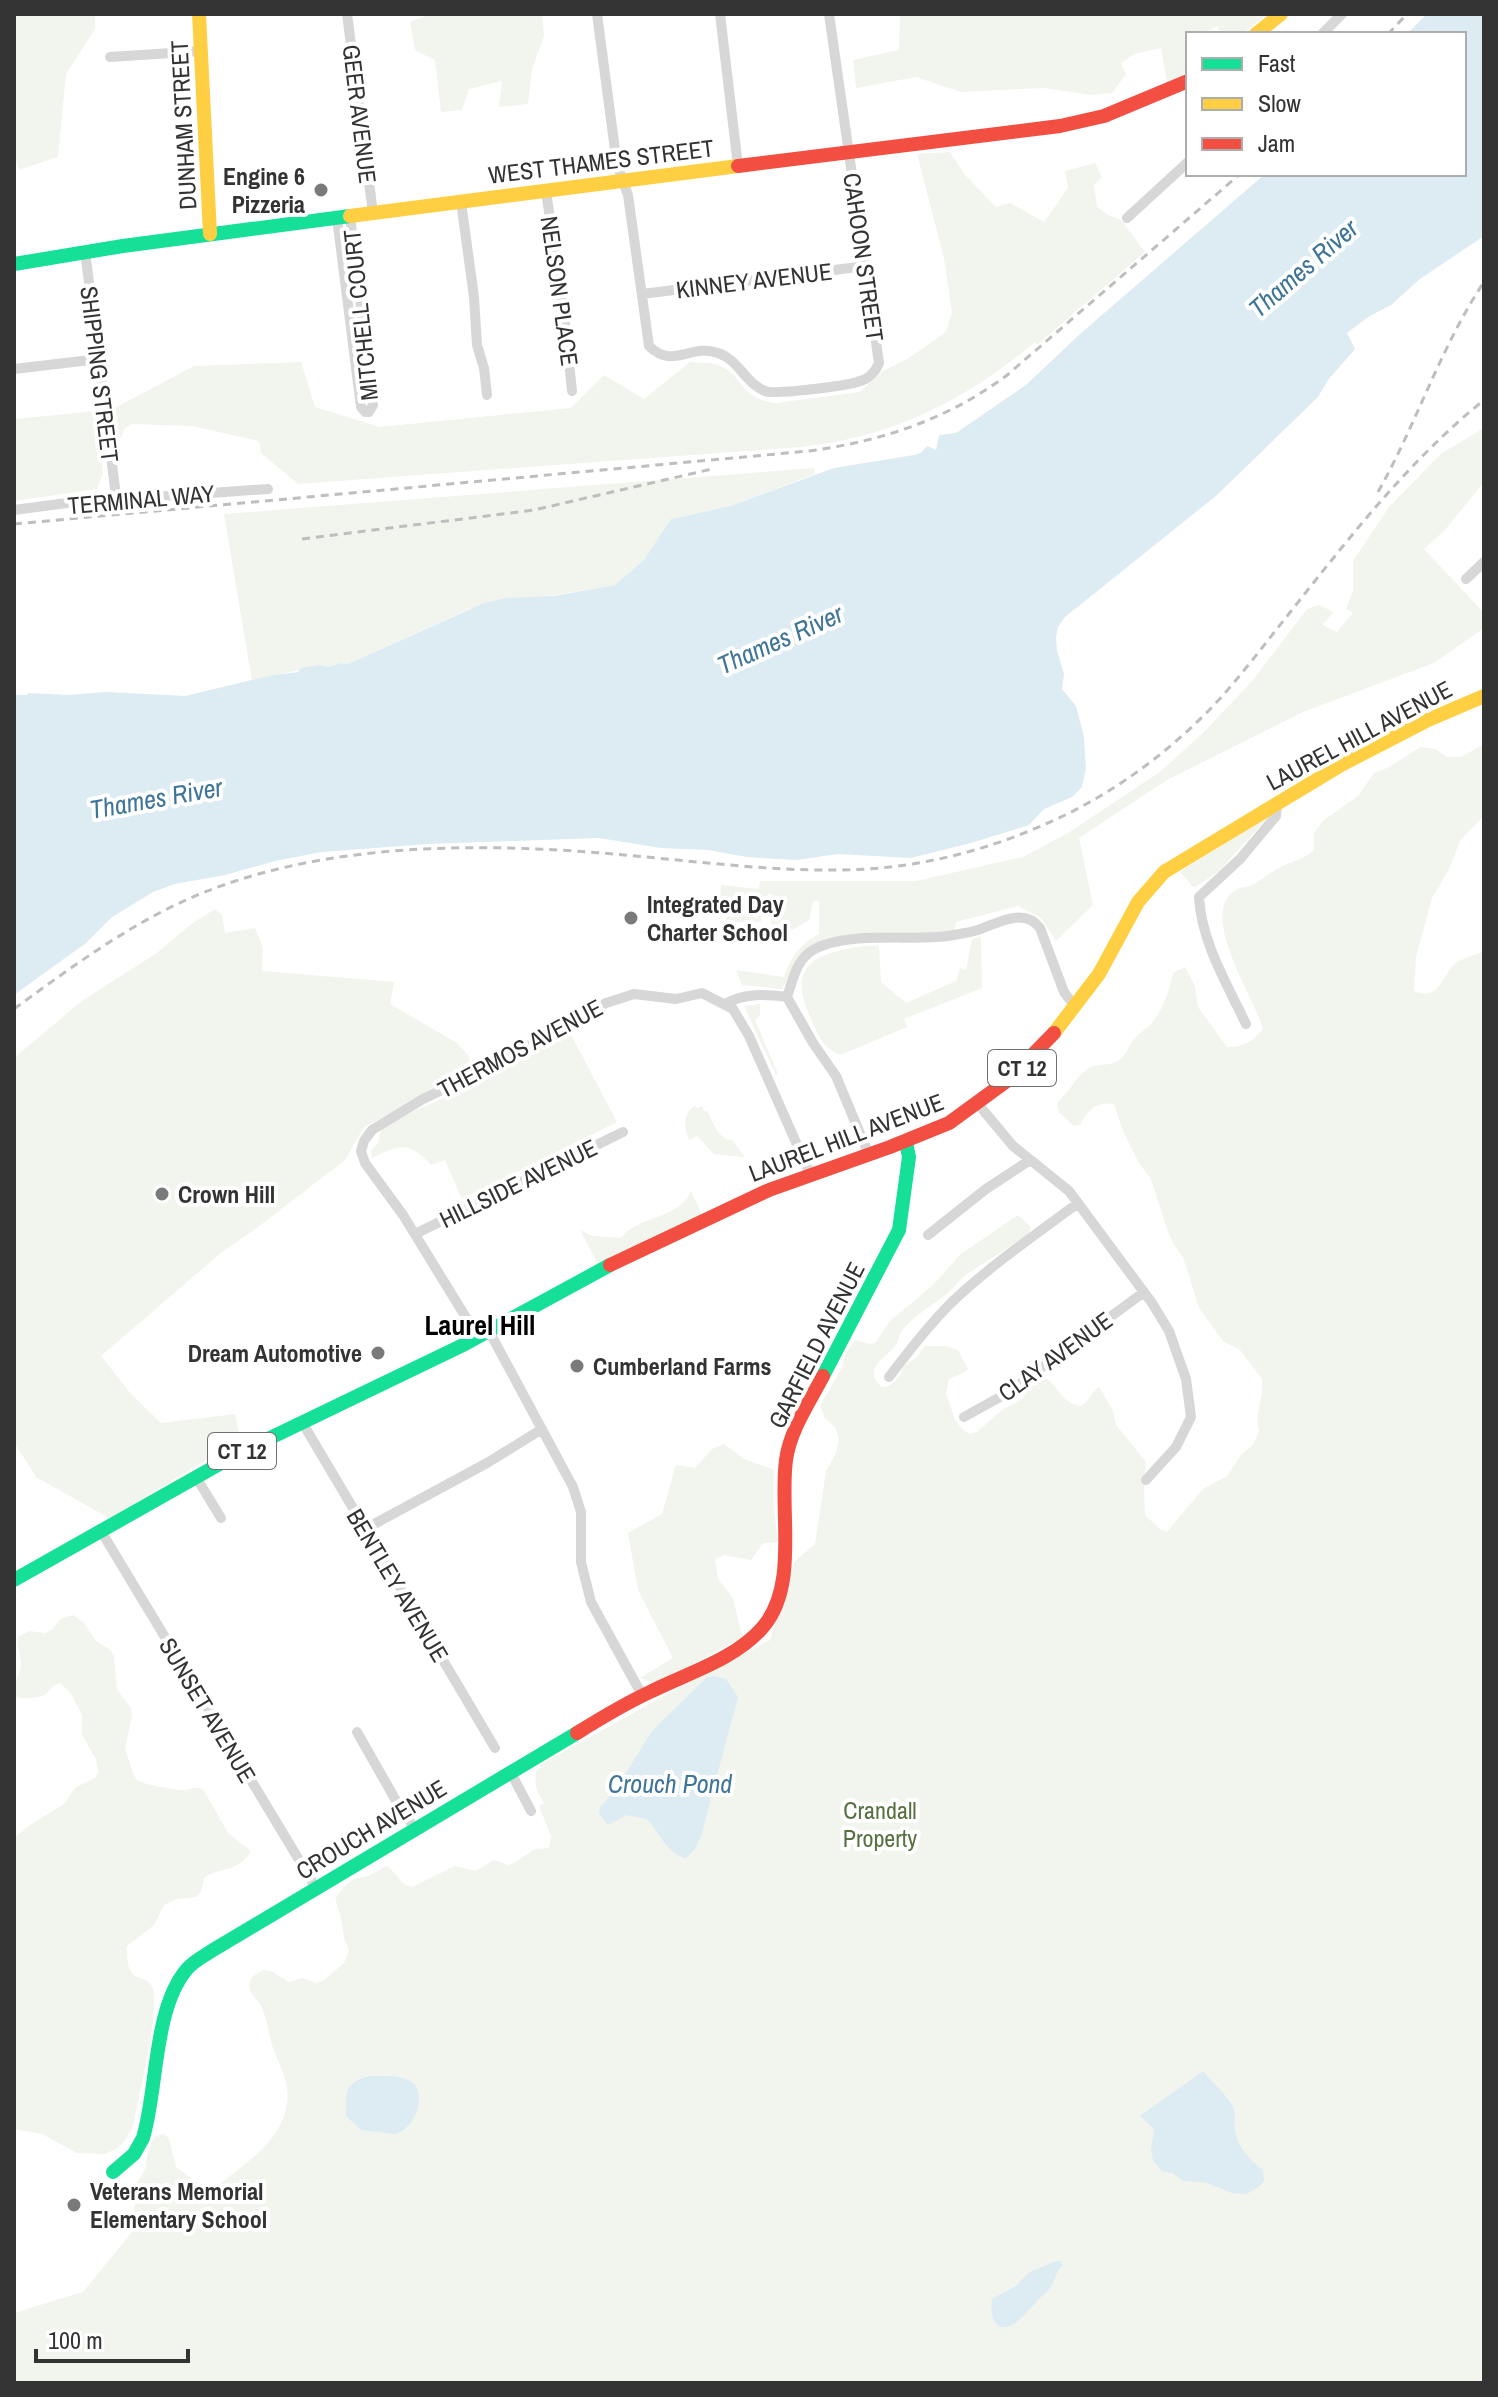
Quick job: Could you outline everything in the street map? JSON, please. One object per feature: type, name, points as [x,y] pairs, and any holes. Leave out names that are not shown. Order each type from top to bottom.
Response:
[{"type":"main road","name":"DUNHAM STREET","points":[[199,14],[210,234]]},
{"type":"main road","points":[[1258,32],[1281,14]]},
{"type":"main road","name":"WEST THAMES STREET","points":[[14,264],[210,234],[1038,129],[1115,112],[1186,82]]},
{"type":"main road","name":"LAUREL HILL AVENUE","points":[[484,1334],[612,1263],[754,1196],[945,1126],[1023,1067],[1054,1034],[1102,968],[1132,912],[1153,883],[1189,855],[1371,749],[1484,696]]},
{"type":"main road","name":"GARFIELD AVENUE","points":[[769,1619],[785,1562],[787,1545],[783,1498],[791,1437],[899,1230],[909,1157],[906,1142]]},
{"type":"main road","name":"CT 12","points":[[14,1580],[196,1477],[484,1334]]},
{"type":"main road","name":"CROUCH AVENUE","points":[[113,2172],[139,2148],[148,2119],[166,2015],[175,1990],[188,1968],[510,1771],[642,1695],[726,1654],[754,1637],[769,1619]]},
{"type":"street","name":"GEER AVENUE","points":[[347,14],[373,213]]},
{"type":"street","points":[[597,14],[617,165],[628,195],[642,294]]},
{"type":"street","points":[[720,14],[738,166]]},
{"type":"street","name":"CAHOON STREET","points":[[642,294],[646,336],[649,346],[657,354],[668,358],[706,350],[715,352],[736,364],[750,383],[768,393],[857,382],[875,372],[879,363],[829,14]]},
{"type":"street","points":[[1324,32],[1342,14]]},
{"type":"street","points":[[110,57],[202,51]]},
{"type":"street","points":[[1127,218],[1186,164]]},
{"type":"street","name":"NELSON PLACE","points":[[546,191],[572,391]]},
{"type":"street","points":[[461,202],[477,345],[487,395]]},
{"type":"street","name":"MITCHELL COURT","points":[[343,217],[373,405],[367,412]]},
{"type":"street","name":"SHIPPING STREET","points":[[85,251],[116,496]]},
{"type":"street","name":"KINNEY AVENUE","points":[[642,294],[866,266]]},
{"type":"street","points":[[14,369],[99,359]]},
{"type":"street","name":"TERMINAL WAY","points":[[14,510],[116,496],[154,497],[268,489]]},
{"type":"street","points":[[1466,579],[1484,562]]},
{"type":"street","points":[[1246,1024],[1213,954],[1199,911],[1199,897],[1240,859],[1276,816],[1278,802]]},
{"type":"street","points":[[869,1155],[836,1076],[787,997],[800,962],[811,951],[861,940],[943,937],[1021,917],[1033,920],[1040,928],[1064,992],[1075,1007]]},
{"type":"street","name":"THERMOS AVENUE","points":[[642,1695],[591,1602],[581,1562],[583,1524],[569,1478],[484,1334],[361,1151],[372,1130],[423,1099],[488,1068],[617,998],[639,993],[681,999],[702,993],[725,1004]]},
{"type":"street","points":[[787,997],[750,996],[725,1004],[739,1018],[810,1174]]},
{"type":"street","points":[[978,1104],[1013,1146],[1064,1187],[1078,1203],[1144,1292],[1172,1338],[1186,1379],[1191,1413],[1188,1427],[1176,1447],[1146,1480]]},
{"type":"street","name":"HILLSIDE AVENUE","points":[[415,1234],[623,1132]]},
{"type":"street","points":[[928,1235],[986,1189],[1030,1160]]},
{"type":"street","points":[[889,1377],[952,1302],[996,1264],[1078,1203]]},
{"type":"street","name":"CLAY AVENUE","points":[[964,1417],[1009,1392],[1144,1292]]},
{"type":"street","name":"BENTLEY AVENUE","points":[[302,1422],[495,1748]]},
{"type":"street","points":[[365,1529],[487,1463],[542,1429]]},
{"type":"street","points":[[196,1477],[221,1518]]},
{"type":"street","name":"SUNSET AVENUE","points":[[101,1531],[316,1888]]},
{"type":"street","points":[[357,1732],[415,1829]]},
{"type":"street","points":[[510,1771],[531,1811]]},
{"type":"green space","points":[[14,14],[95,14],[95,29],[66,74],[58,157],[19,170],[14,155]]},
{"type":"green space","points":[[432,14],[542,14],[544,36],[532,69],[528,104],[499,107],[502,81],[469,89],[462,110],[441,112],[435,60],[415,50],[410,22]]},
{"type":"green space","points":[[900,14],[1267,14],[1244,32],[1221,32],[1217,26],[1205,32],[1186,32],[1186,74],[1167,82],[1161,48],[1134,54],[1121,63],[1126,74],[1112,93],[1091,95],[1044,88],[961,92],[916,77],[856,88],[853,60],[899,50]]},
{"type":"green space","points":[[950,152],[965,175],[996,207],[1010,203],[1044,222],[1068,188],[1065,171],[1095,163],[1102,177],[1094,185],[1097,207],[1121,220],[1145,252],[1037,345],[1035,342],[982,382],[925,413],[865,435],[800,447],[298,484],[261,453],[259,441],[192,426],[132,424],[124,429],[121,439],[111,410],[194,366],[301,362],[315,407],[380,427],[571,408],[604,375],[644,399],[690,362],[723,367],[749,393],[764,401],[776,403],[860,392],[883,371],[909,358],[946,332],[952,312],[944,258],[917,154]]},
{"type":"green space","points":[[98,411],[103,473],[97,489],[14,501],[14,419]]},
{"type":"green space","points":[[1484,428],[1484,482],[1445,530],[1424,549],[1484,613],[1484,628],[1434,663],[1303,712],[1167,780],[1079,838],[1093,905],[1056,941],[1041,918],[1018,906],[956,922],[954,930],[940,933],[854,937],[797,961],[782,989],[742,985],[736,970],[784,977],[797,952],[819,934],[819,901],[813,901],[809,920],[792,930],[772,929],[771,916],[781,900],[769,893],[761,907],[761,922],[726,922],[725,908],[719,907],[721,885],[759,889],[760,881],[916,881],[1023,857],[1068,833],[1160,772],[1204,732],[1253,680],[1307,609],[1319,605],[1334,612],[1322,625],[1337,632],[1353,613],[1346,609],[1353,591],[1353,561],[1389,507],[1442,453]]},
{"type":"green space","points":[[814,468],[815,474],[729,506],[674,518],[644,560],[615,585],[469,609],[348,664],[320,665],[252,681],[224,514]]},
{"type":"green space","name":"Crandall Property","points":[[1484,744],[1484,816],[1461,839],[1449,869],[1432,898],[1416,957],[1414,991],[1430,993],[1441,984],[1453,965],[1484,951],[1484,2383],[14,2383],[14,2313],[83,2292],[132,2232],[136,2185],[146,2168],[147,2155],[156,2136],[163,2134],[169,2138],[176,2167],[205,2188],[218,2186],[259,2152],[275,2133],[286,2109],[287,2089],[263,2011],[250,1989],[250,1981],[264,1970],[289,1982],[302,1978],[316,1983],[323,1981],[344,1963],[349,1950],[335,1898],[348,1883],[386,1866],[412,1887],[455,1866],[476,1871],[494,1860],[508,1865],[535,1849],[549,1848],[551,1836],[539,1806],[544,1803],[536,1783],[540,1765],[770,1640],[794,1562],[815,1544],[826,1471],[836,1453],[839,1439],[835,1427],[825,1418],[820,1406],[841,1369],[846,1352],[855,1340],[875,1343],[890,1321],[932,1286],[961,1254],[1018,1215],[1031,1227],[1029,1233],[962,1278],[906,1326],[897,1343],[875,1369],[876,1380],[882,1387],[889,1386],[899,1377],[905,1365],[917,1357],[925,1346],[945,1346],[958,1350],[968,1369],[949,1379],[946,1393],[955,1420],[970,1434],[1021,1400],[1038,1379],[1045,1377],[1065,1399],[1081,1406],[1099,1387],[1113,1411],[1116,1425],[1146,1462],[1145,1515],[1167,1532],[1203,1489],[1227,1476],[1242,1454],[1253,1445],[1259,1432],[1257,1419],[1262,1379],[1240,1350],[1223,1341],[1199,1308],[1183,1257],[1168,1232],[1151,1179],[1123,1131],[1114,1104],[1094,1107],[1081,1124],[1074,1126],[1059,1112],[1057,1102],[1086,1070],[1122,1058],[1134,1040],[1159,1014],[1173,973],[1185,967],[1195,986],[1198,1007],[1227,1047],[1243,1045],[1255,1037],[1263,1029],[1231,956],[1222,915],[1226,900],[1238,889],[1250,886],[1314,850],[1314,833],[1324,820],[1358,796],[1374,773],[1421,747],[1435,749],[1447,757],[1461,757]]},
{"type":"green space","points":[[1271,814],[1219,871],[1194,888],[1180,872]]},
{"type":"green space","points":[[215,909],[222,915],[225,933],[255,928],[263,948],[262,971],[394,982],[390,1004],[457,1043],[468,1055],[472,1071],[364,1127],[345,1160],[222,1252],[101,1356],[131,1394],[161,1423],[235,1414],[240,1440],[109,1518],[36,1477],[14,1442],[14,1058],[83,1000],[157,953]]},
{"type":"green space","points":[[981,937],[982,988],[904,1019],[907,1027],[840,1055],[830,1050],[820,1038],[807,1009],[802,985],[803,976],[815,960],[847,949],[879,946],[881,982],[906,1003],[956,981],[960,968],[966,970],[972,939]]},
{"type":"green space","points":[[760,1004],[760,1016],[755,1020],[776,1075],[744,1006]]},
{"type":"green space","points":[[569,1031],[617,1122],[462,1199],[445,1160],[431,1165],[417,1152],[403,1147],[372,1158],[371,1150],[378,1143],[381,1130],[396,1119],[496,1075]]},
{"type":"green space","points":[[695,1105],[707,1111],[717,1131],[725,1139],[732,1140],[745,1157],[714,1154],[697,1136],[689,1140],[685,1121]]},
{"type":"green space","points":[[691,1191],[702,1215],[598,1264],[580,1230],[592,1236],[621,1238],[637,1225],[677,1207]]},
{"type":"green space","points":[[724,1444],[744,1459],[774,1470],[778,1542],[763,1543],[751,1560],[724,1555],[715,1559],[718,1579],[733,1598],[741,1632],[745,1636],[653,1682],[640,1678],[673,1658],[638,1590],[628,1533],[662,1514],[676,1465],[695,1468],[712,1449]]},
{"type":"green space","points":[[73,1615],[84,1623],[96,1641],[114,1655],[117,1690],[131,1708],[125,1750],[136,1779],[167,1788],[203,1789],[228,1833],[251,1851],[240,1863],[204,1878],[201,1892],[196,1897],[176,1899],[164,1905],[154,1925],[127,1946],[133,1974],[150,1983],[153,1989],[154,2015],[133,2125],[118,2148],[105,2154],[77,2153],[42,2134],[14,2129],[14,1838],[64,1804],[76,1787],[95,1778],[98,1772],[96,1759],[82,1735],[82,1715],[70,1692],[60,1683],[41,1696],[17,1697],[15,1684],[21,1664],[18,1637],[30,1631],[45,1633],[52,1630],[60,1619]]},
{"type":"water","name":"Thames River","points":[[1427,14],[1484,14],[1484,236],[1420,279],[1391,305],[1347,333],[1355,349],[1328,380],[1318,397],[1217,495],[1065,617],[1056,637],[1064,674],[1062,689],[1076,706],[1084,737],[1086,768],[1082,787],[1072,797],[1044,809],[1029,825],[911,858],[838,854],[797,860],[747,857],[599,838],[428,844],[322,852],[175,884],[153,892],[112,917],[86,943],[14,995],[14,695],[106,692],[185,696],[298,672],[301,668],[348,664],[484,603],[506,598],[553,596],[615,585],[644,560],[671,519],[730,506],[834,468],[914,455],[927,446],[936,450],[939,435],[956,433],[1026,385],[1080,334],[1263,176],[1466,176],[1466,32],[1409,32]]},
{"type":"water","name":"Crouch Pond","points":[[706,1678],[726,1679],[738,1697],[701,1836],[686,1858],[668,1847],[647,1819],[626,1815],[608,1825],[599,1814],[600,1807],[614,1792],[652,1731]]},
{"type":"water","points":[[1203,2071],[1232,2105],[1238,2142],[1263,2170],[1264,2181],[1247,2194],[1232,2193],[1207,2183],[1184,2181],[1162,2171],[1153,2161],[1154,2129],[1140,2116]]},
{"type":"water","points":[[371,2076],[405,2079],[418,2090],[419,2103],[414,2116],[407,2127],[396,2134],[361,2130],[346,2116],[348,2089],[356,2081]]},
{"type":"water","points":[[1061,2261],[1063,2265],[1048,2291],[1015,2323],[1003,2327],[997,2325],[992,2313],[992,2299],[1016,2286],[1028,2273]]},
{"type":"railway","points":[[1390,32],[1407,14]]},
{"type":"railway","points":[[14,524],[809,451],[888,434],[960,405],[1006,376],[1238,176]]},
{"type":"railway","points":[[1378,492],[1454,333],[1484,282]]},
{"type":"railway","points":[[14,1009],[119,936],[186,900],[236,881],[341,857],[396,851],[506,848],[773,868],[868,869],[956,855],[1041,826],[1123,782],[1196,723],[1242,673],[1378,504],[1429,450],[1484,400]]},
{"type":"railway","points":[[302,539],[534,510],[712,469]]},
{"type":"traffic: fast","points":[[14,264],[123,246],[350,216]]},
{"type":"traffic: fast","points":[[823,1376],[899,1230],[909,1157],[906,1142]]},
{"type":"traffic: fast","points":[[14,1580],[239,1453],[461,1346],[610,1265]]},
{"type":"traffic: fast","points":[[113,2172],[134,2154],[143,2138],[168,2005],[190,1966],[577,1733]]},
{"type":"traffic: slow","points":[[199,14],[210,234]]},
{"type":"traffic: slow","points":[[1258,32],[1281,14]]},
{"type":"traffic: slow","points":[[350,216],[738,166]]},
{"type":"traffic: slow","points":[[1054,1033],[1099,974],[1138,902],[1164,872],[1341,765],[1428,720],[1484,696]]},
{"type":"traffic: jam","points":[[738,166],[1060,126],[1104,116],[1186,82]]},
{"type":"traffic: jam","points":[[610,1265],[769,1190],[949,1123],[1008,1080],[1054,1033]]},
{"type":"traffic: jam","points":[[577,1733],[666,1684],[726,1657],[763,1627],[774,1610],[784,1569],[784,1480],[788,1449],[823,1376]]},
{"type":"place","name":"Engine 6 Pizzeria","points":[[321,190]]},
{"type":"place","name":"Integrated Day Charter School","points":[[631,918]]},
{"type":"place","name":"Crown Hill","points":[[162,1194]]},
{"type":"place","name":"Dream Automotive","points":[[378,1353]]},
{"type":"place","name":"Cumberland Farms","points":[[577,1366]]},
{"type":"place","name":"Veterans Memorial Elementary School","points":[[74,2205]]},
{"type":"district","name":"Laurel Hill","points":[[480,1325]]}]
